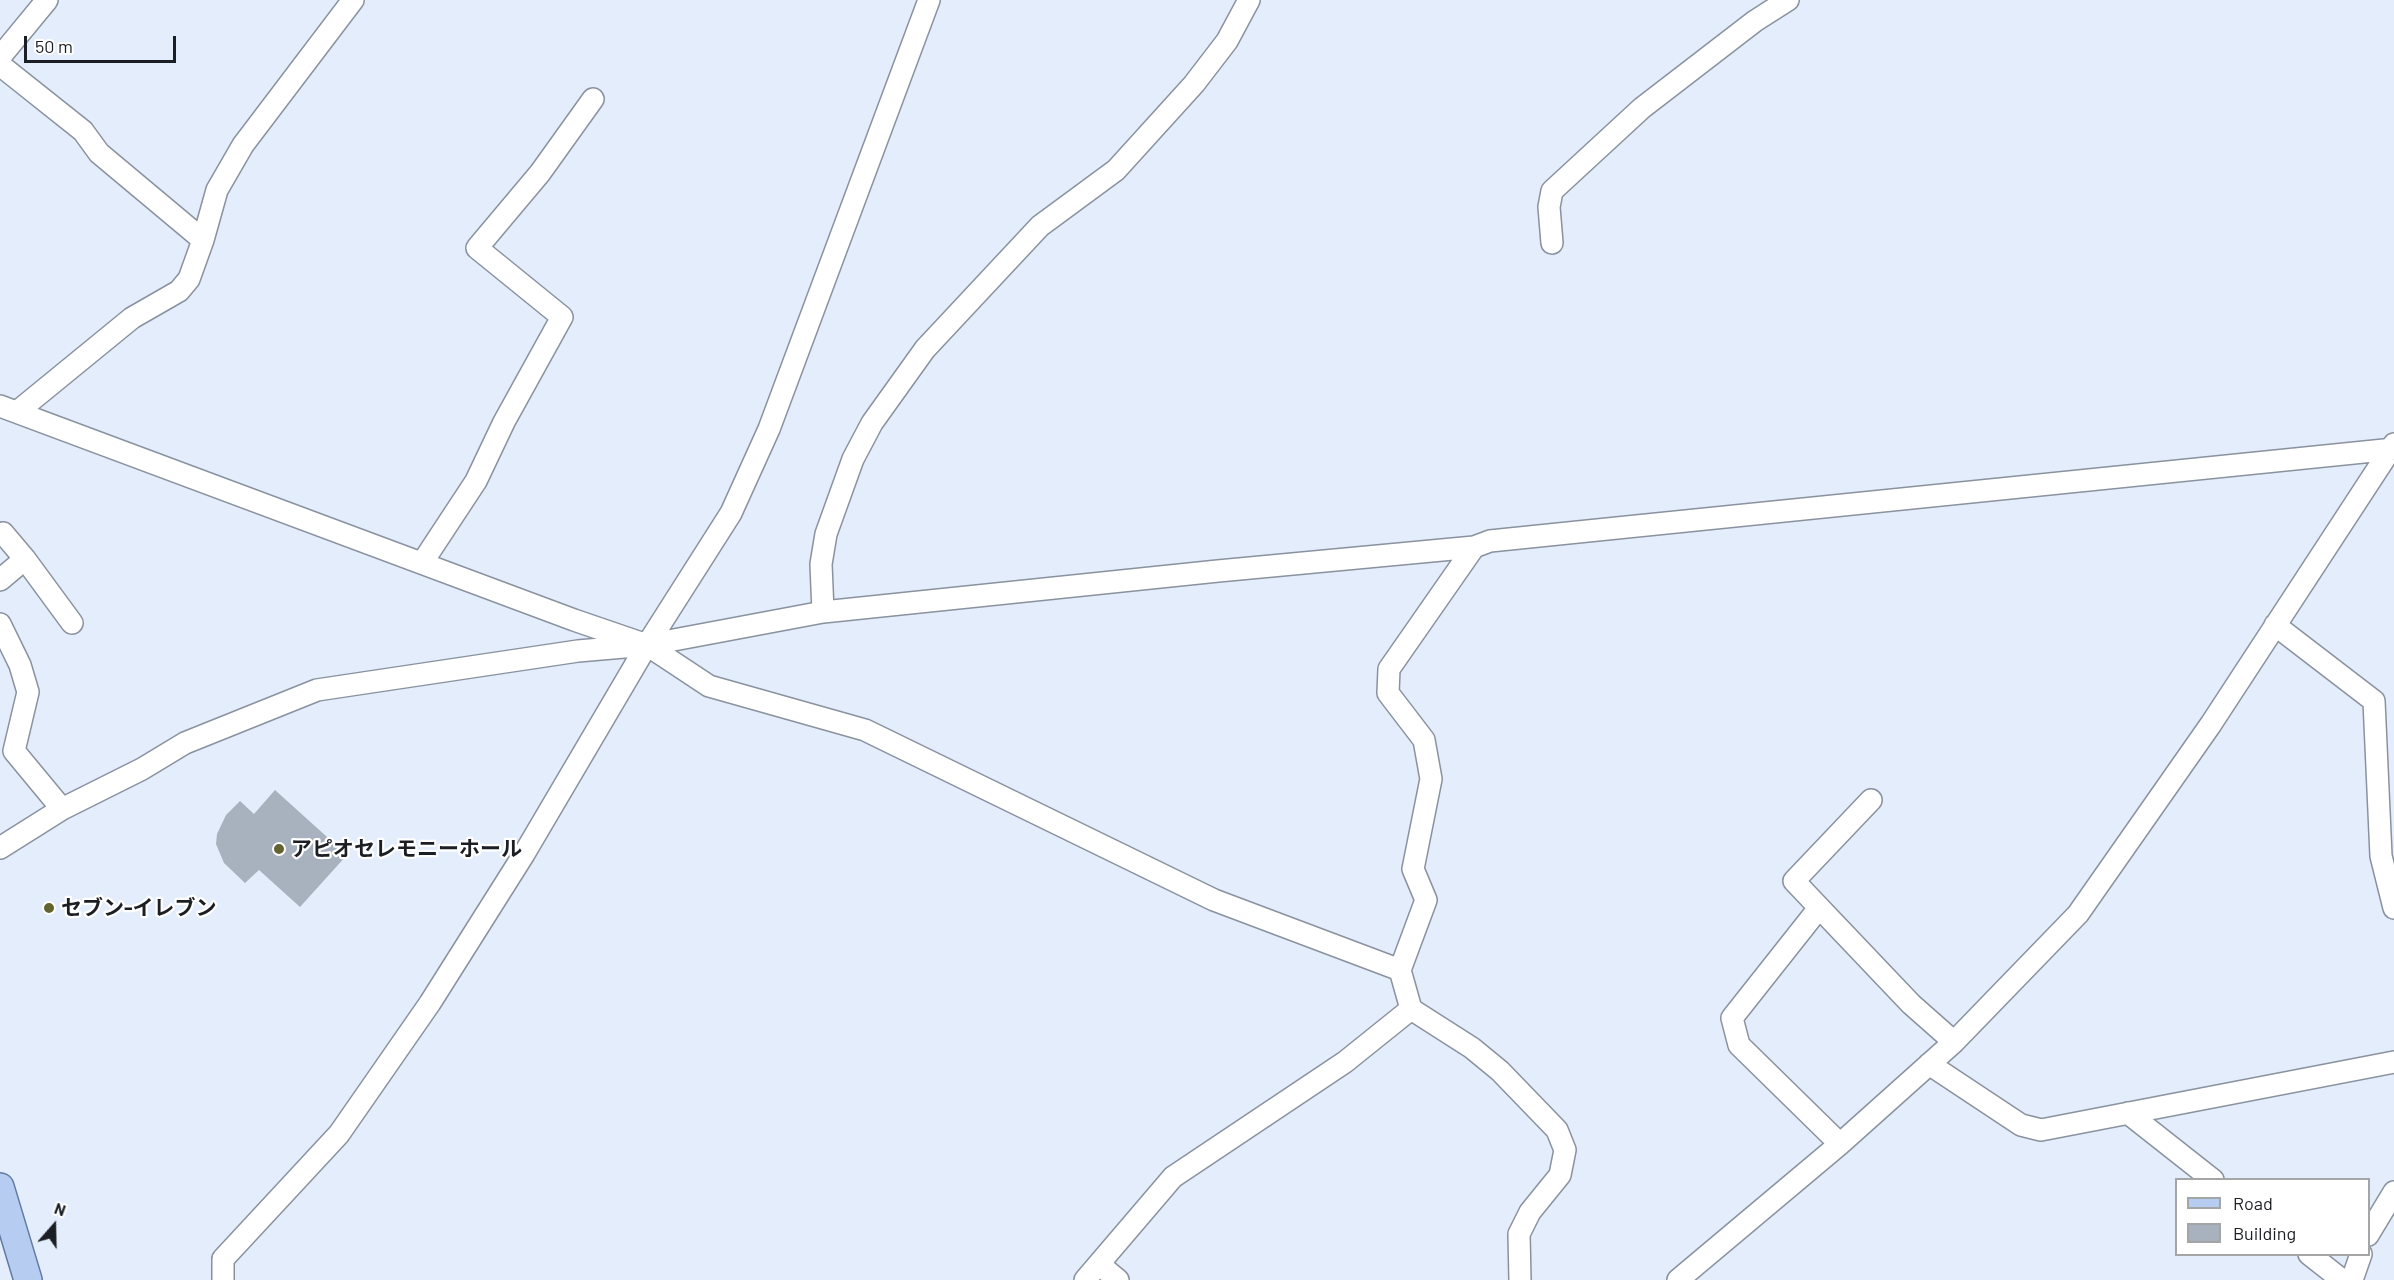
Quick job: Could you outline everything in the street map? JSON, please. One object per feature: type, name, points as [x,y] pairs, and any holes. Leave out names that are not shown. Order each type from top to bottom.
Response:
[{"type":"main road","points":[[1,1196],[28,1280]]},
{"type":"street","points":[[0,57],[47,0]]},
{"type":"street","points":[[8,409],[132,318],[179,291],[189,279],[218,190],[243,145],[353,0]]},
{"type":"street","points":[[223,1280],[223,1258],[339,1134],[430,1003],[524,854],[647,645],[731,513],[769,429],[929,0]]},
{"type":"street","points":[[824,612],[821,564],[826,534],[853,459],[872,423],[926,349],[1040,226],[1116,170],[1194,84],[1227,41],[1249,0]]},
{"type":"street","points":[[1552,243],[1550,207],[1552,191],[1642,108],[1755,21],[1788,0]]},
{"type":"street","points":[[0,65],[83,131],[99,153],[203,240]]},
{"type":"street","points":[[422,563],[476,481],[504,422],[562,317],[477,248],[540,173],[593,99]]},
{"type":"street","points":[[8,409],[647,645],[709,686],[866,730],[1214,900],[1400,970]]},
{"type":"street","points":[[0,848],[62,809],[142,769],[185,743],[317,690],[578,651],[647,645],[824,612],[1218,571],[1474,548],[1490,541],[2393,447]]},
{"type":"street","points":[[1678,1280],[1840,1144],[1954,1042],[2078,914],[2211,724],[2393,447]]},
{"type":"street","points":[[3,533],[72,623]]},
{"type":"street","points":[[1474,548],[1389,669],[1388,693],[1424,740],[1431,778],[1413,869],[1426,900],[1400,970],[1411,1008],[1472,1048],[1500,1071],[1557,1130],[1565,1150],[1560,1175],[1530,1212],[1519,1234],[1520,1280]]},
{"type":"street","points":[[0,580],[25,559]]},
{"type":"street","points":[[0,624],[20,665],[28,692],[14,751],[62,809]]},
{"type":"street","points":[[2275,626],[2374,700],[2381,856],[2394,908]]},
{"type":"street","points":[[1870,800],[1794,881],[1911,1004],[1954,1042]]},
{"type":"street","points":[[1819,908],[1732,1018],[1739,1045],[1840,1144]]},
{"type":"street","points":[[1118,1280],[1092,1273],[1173,1177],[1345,1062],[1411,1008]]},
{"type":"street","points":[[1929,1064],[2021,1125],[2041,1130],[2394,1062]]},
{"type":"street","points":[[2128,1113],[2212,1178]]},
{"type":"street","points":[[2370,1232],[2394,1192]]},
{"type":"street","points":[[2312,1256],[2342,1280]]},
{"type":"street","points":[[2352,1280],[2360,1256]]},
{"type":"building","name":"アピオセレモニーホール","points":[[275,790],[347,855],[300,907],[259,870],[245,883],[224,863],[216,844],[217,834],[226,815],[240,801],[254,814]]},
{"type":"place","name":"アピオセレモニーホール","points":[[279,849]]},
{"type":"place","name":"セブン-イレブン","points":[[49,908]]}]
